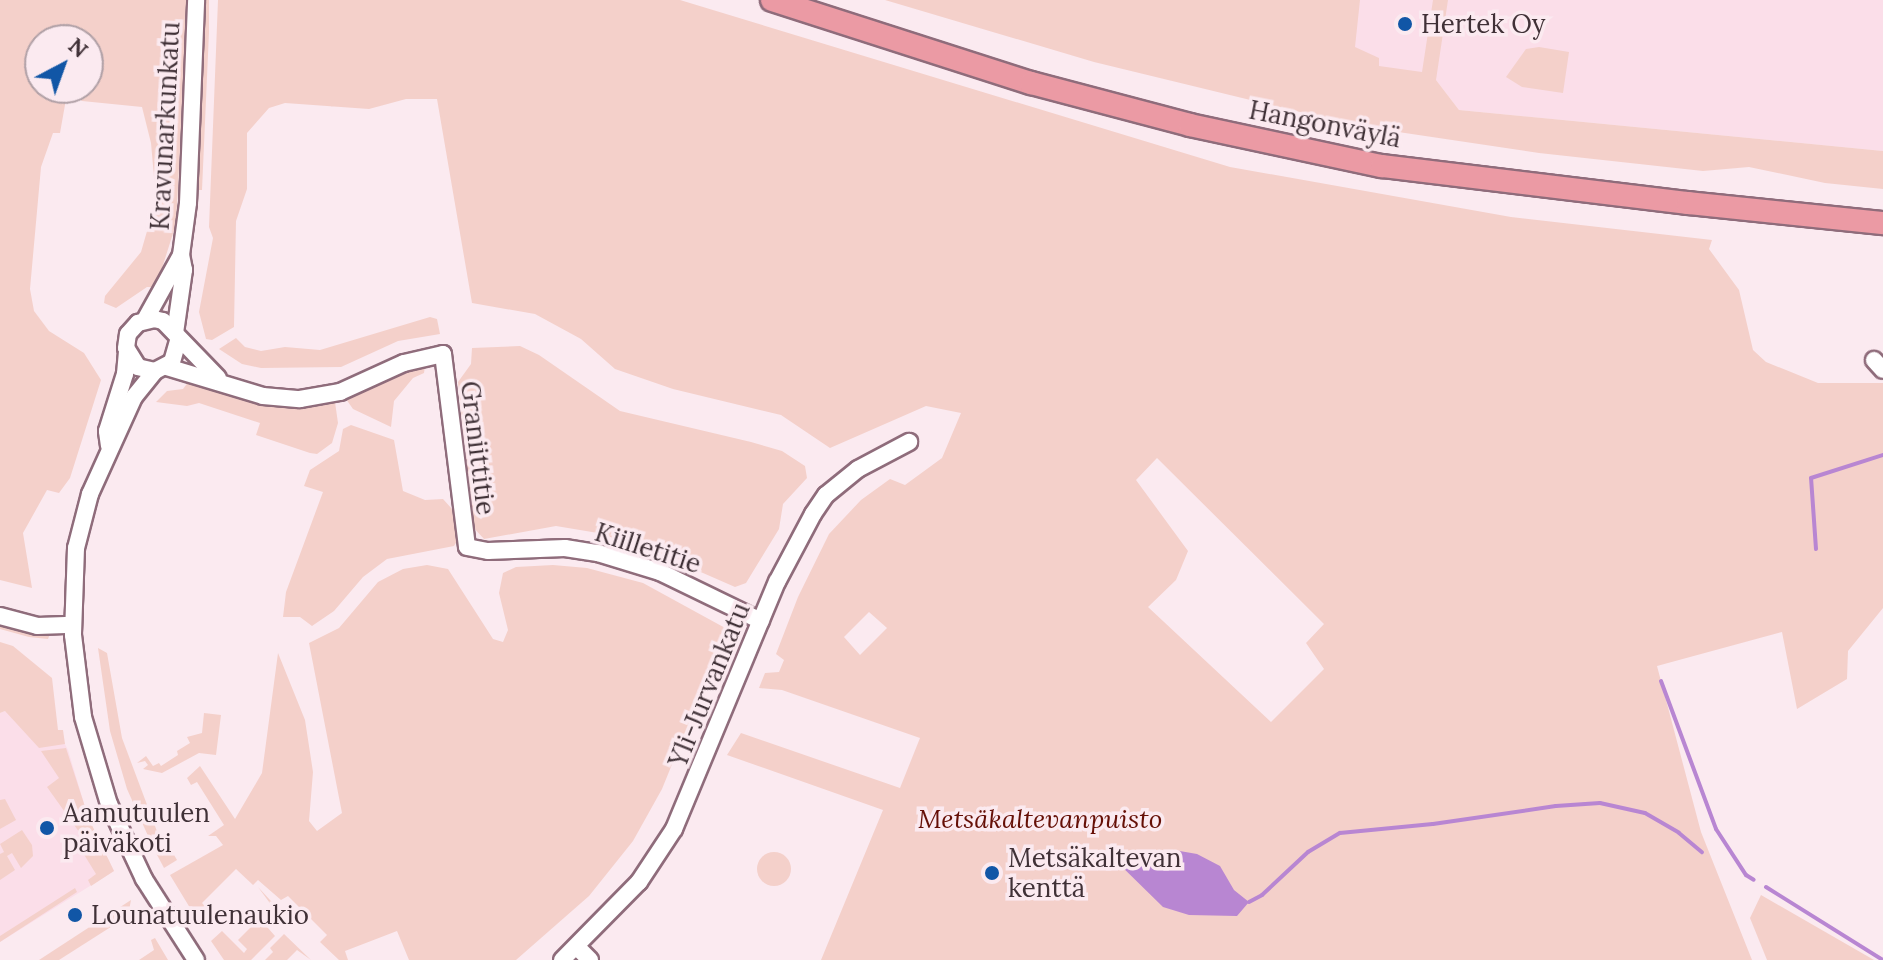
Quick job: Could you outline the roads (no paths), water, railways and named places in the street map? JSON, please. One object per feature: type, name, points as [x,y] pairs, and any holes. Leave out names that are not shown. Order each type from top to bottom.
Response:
[{"type":"highway","name":"Hangonväylä","points":[[772,0],[1031,83],[1190,125],[1382,166],[1883,223]]},
{"type":"street","name":"Kravunarkunkatu","points":[[176,337],[188,203],[196,0]]},
{"type":"street","name":"Kravunarkunkatu","points":[[145,320],[181,255]]},
{"type":"street","points":[[109,446],[107,431],[125,374],[128,334],[145,320],[163,321],[219,380]]},
{"type":"street","points":[[176,337],[176,355],[134,397],[109,446],[90,494],[76,548],[73,625],[83,717],[109,804],[144,879],[196,960]]},
{"type":"street","points":[[127,352],[138,367],[219,380]]},
{"type":"street","name":"Graniittitie","points":[[219,380],[263,396],[300,399],[340,392],[404,363],[443,354],[467,547]]},
{"type":"street","name":"Yli-Jurvankatu","points":[[562,960],[584,954],[639,882],[674,829],[800,535],[826,495],[858,469],[909,442]]},
{"type":"street","name":"Kiilletitie","points":[[467,547],[488,551],[565,548],[598,553],[660,572],[761,621]]},
{"type":"street","points":[[0,616],[37,626],[73,625]]},
{"type":"waterway","points":[[1816,549],[1811,478],[1883,455]]},
{"type":"waterway","points":[[1661,681],[1716,829],[1746,875],[1754,880]]},
{"type":"waterway","points":[[1249,902],[1262,895],[1308,852],[1340,833],[1433,824],[1556,806],[1600,803],[1645,813],[1679,833],[1702,852]]},
{"type":"waterway","points":[[1766,887],[1883,960]]},
{"type":"place","name":"Hertek Oy","points":[[1405,24]]},
{"type":"place","name":"Aamutuulen päiväkoti","points":[[47,828]]},
{"type":"place","name":"Metsäkaltevan kenttä","points":[[992,873]]},
{"type":"place","name":"Lounatuulenaukio","points":[[75,915]]},
{"type":"park label","name":"Metsäkaltevanpuisto","points":[[1040,819]]}]
